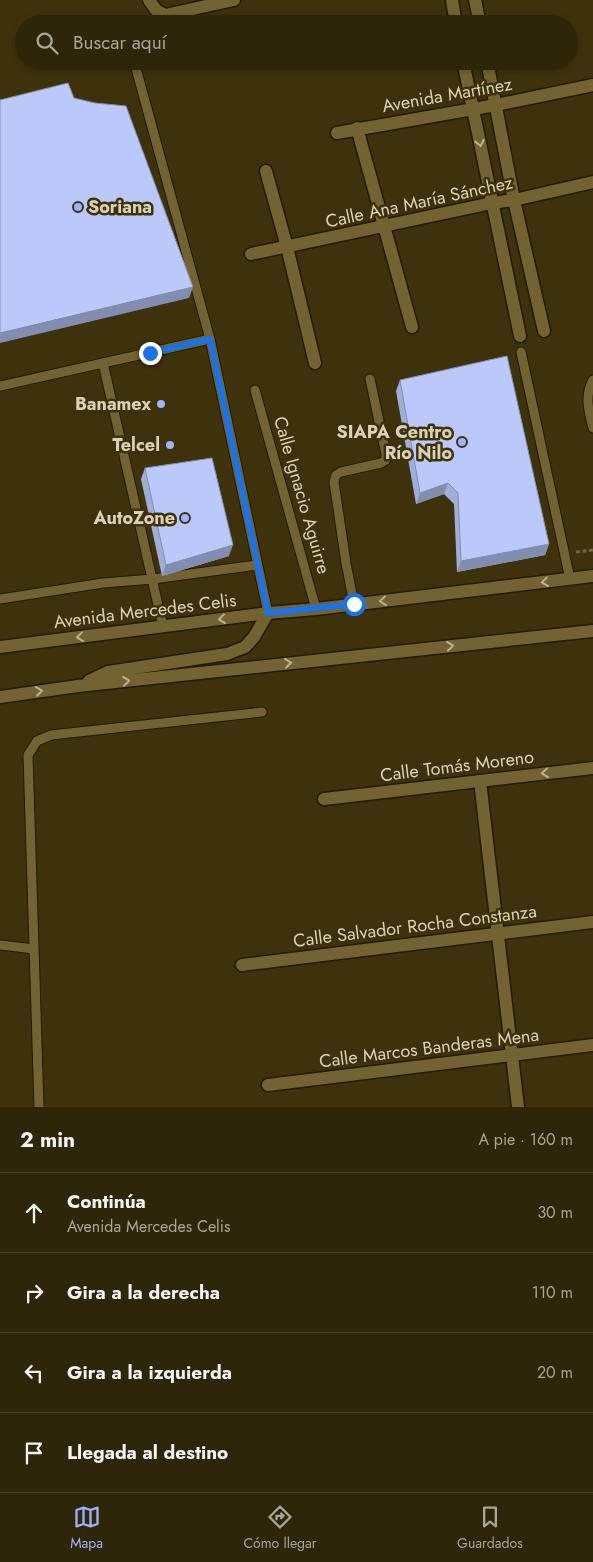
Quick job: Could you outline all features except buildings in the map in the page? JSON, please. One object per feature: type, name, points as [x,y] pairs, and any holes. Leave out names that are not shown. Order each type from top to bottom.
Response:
[{"type":"street","points":[[149,0],[156,10],[164,15]]},
{"type":"street","points":[[169,15],[234,0]]},
{"type":"street","points":[[452,0],[454,15]]},
{"type":"street","points":[[475,0],[478,15]]},
{"type":"street","points":[[465,70],[520,336]]},
{"type":"street","points":[[489,70],[514,200],[544,331]]},
{"type":"street","name":"Avenida Martínez","points":[[337,132],[496,105],[593,84]]},
{"type":"street","points":[[357,128],[412,327]]},
{"type":"street","points":[[266,171],[287,247],[314,363]]},
{"type":"street","name":"Calle Ana María Sánchez","points":[[251,254],[593,182]]},
{"type":"street","name":"Avenida Mercedes Celis","points":[[0,647],[268,613],[593,576]]},
{"type":"street","points":[[78,686],[108,672],[227,654],[236,651],[246,647],[268,613]]},
{"type":"street","points":[[0,697],[78,686],[593,631]]},
{"type":"street","name":"Calle Tomás Moreno","points":[[324,799],[593,768]]},
{"type":"street","points":[[480,781],[518,1107]]},
{"type":"street","name":"Calle Salvador Rocha Constanza","points":[[242,966],[593,922]]},
{"type":"street","name":"Calle Marcos Banderas Mena","points":[[268,1085],[593,1045]]},
{"type":"lane","points":[[136,70],[210,339],[268,613]]},
{"type":"lane","points":[[0,386],[210,339]]},
{"type":"lane","points":[[521,352],[570,579]]},
{"type":"lane","points":[[103,363],[163,627]]},
{"type":"lane","points":[[354,604],[334,482],[336,475],[341,472],[381,463],[386,460],[370,379]]},
{"type":"lane","points":[[593,380],[588,393],[587,403],[593,428]]},
{"type":"lane","name":"Calle Ignacio Aguirre","points":[[255,390],[316,609]]},
{"type":"lane","points":[[0,599],[103,583],[152,579],[257,565]]},
{"type":"lane","points":[[39,1107],[28,755],[37,741],[51,735],[262,712]]},
{"type":"lane","points":[[0,945],[34,949]]},
{"type":"place","name":"Soriana","points":[[78,207]]},
{"type":"place","name":"Banamex","points":[[161,404]]},
{"type":"place","name":"SIAPA Centro Río Nilo","points":[[462,442]]},
{"type":"place","name":"Telcel","points":[[170,445]]},
{"type":"place","name":"AutoZone","points":[[185,518]]},
{"type":"route","points":[[150,353],[210,339],[268,613],[354,604]]}]
